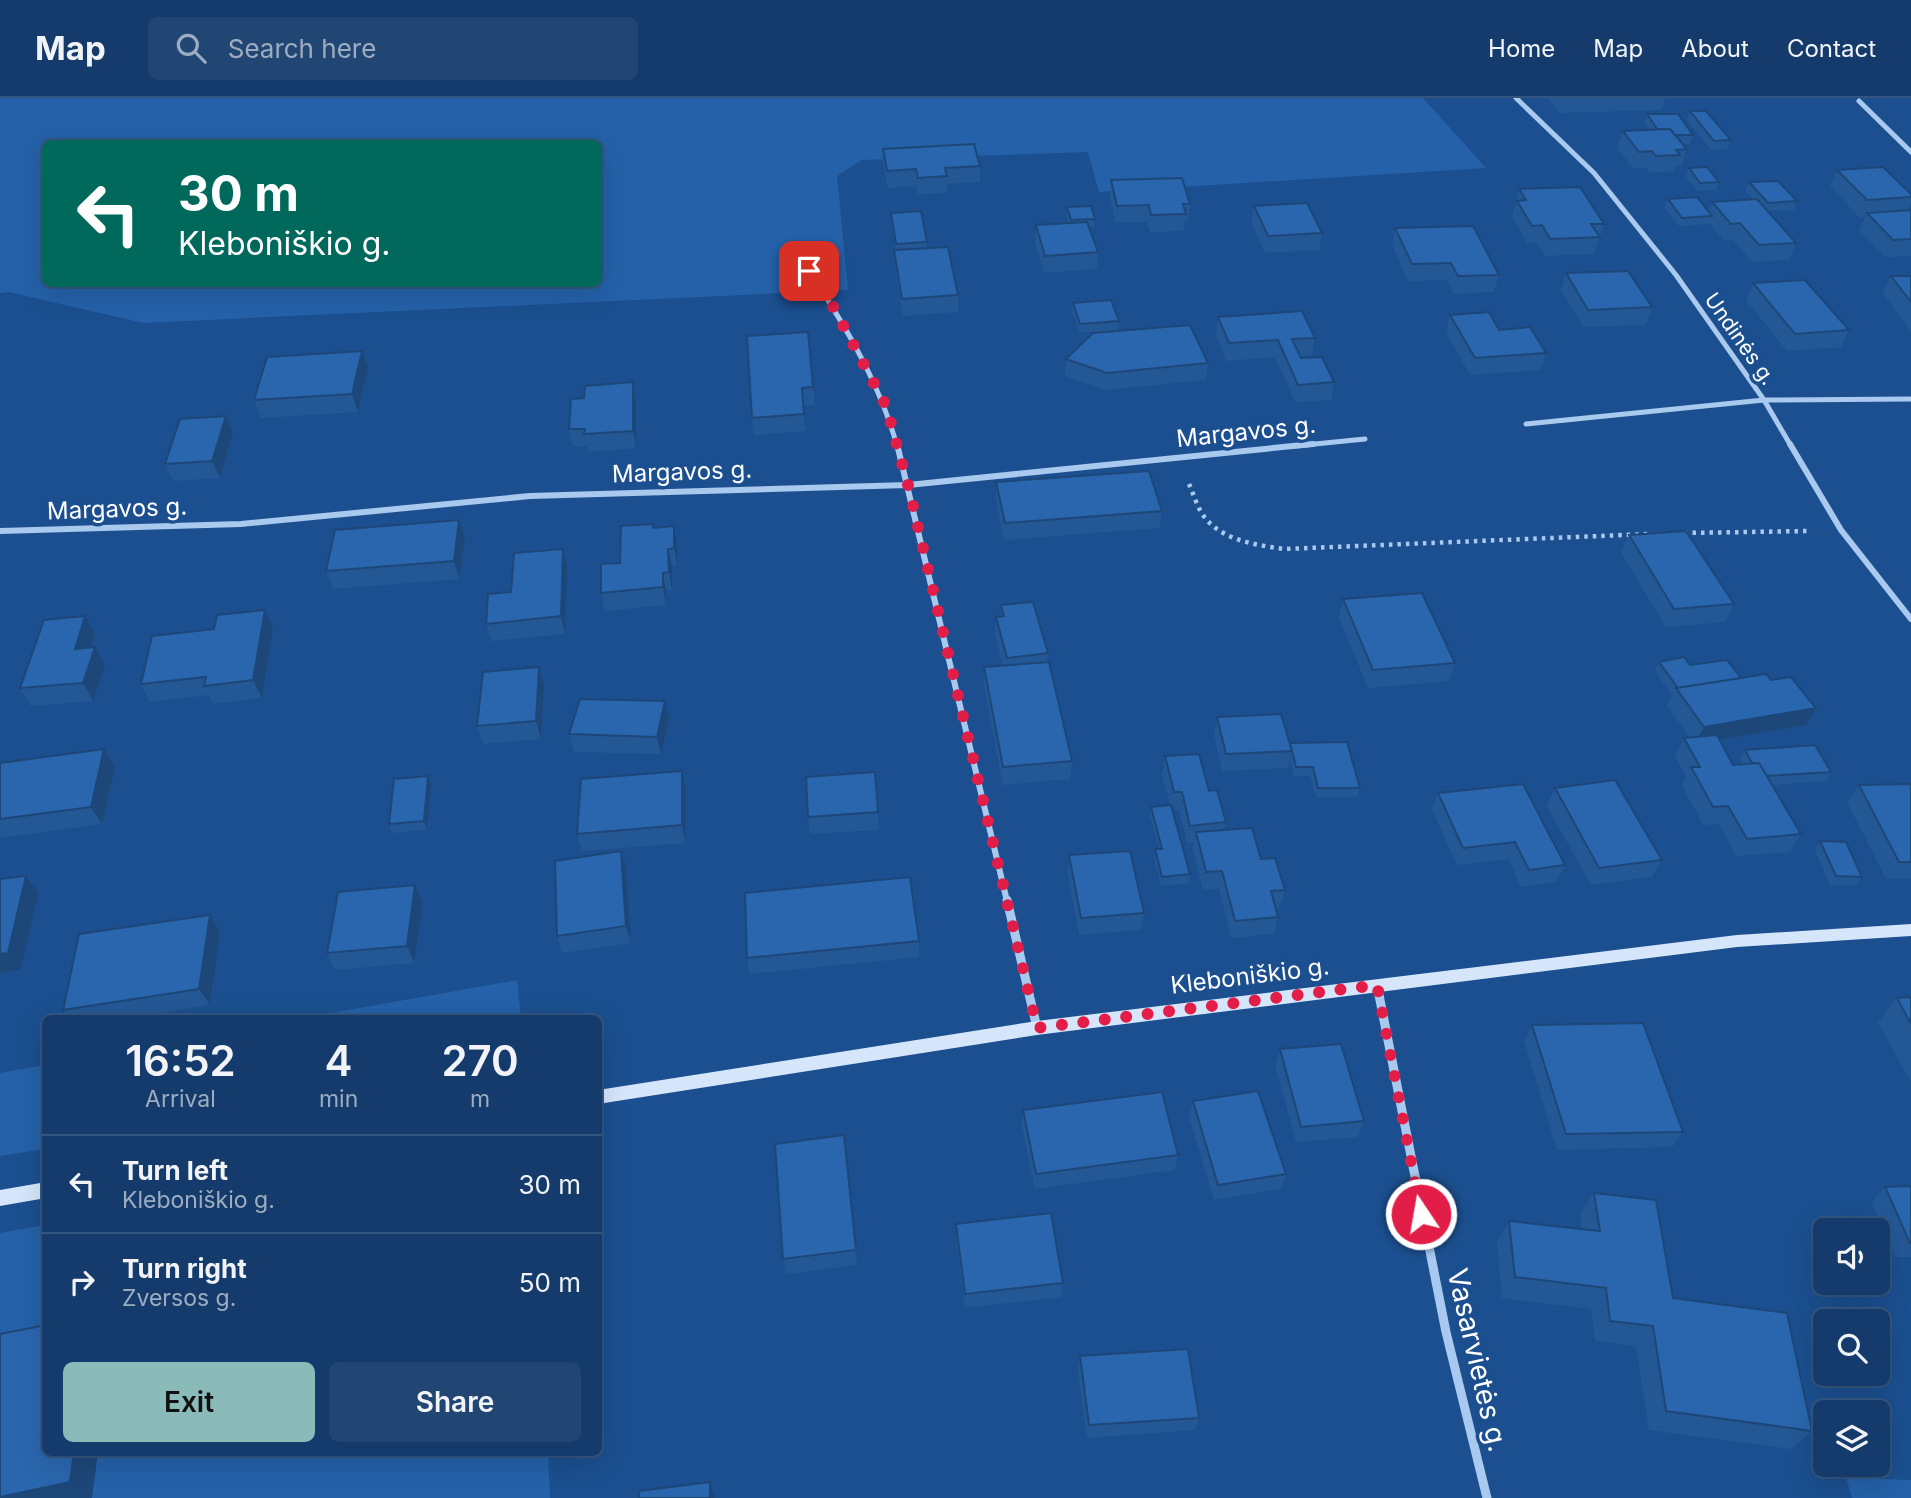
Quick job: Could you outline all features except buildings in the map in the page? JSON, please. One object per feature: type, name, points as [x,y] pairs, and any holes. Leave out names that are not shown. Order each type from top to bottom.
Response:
[{"type":"street","name":"Undinės g.","points":[[1516,98],[1594,173],[1676,275],[1764,400],[1841,530],[1911,619]]},
{"type":"street","points":[[1859,101],[1911,152]]},
{"type":"street","points":[[798,254],[831,303],[886,406],[908,485],[1037,1028]]},
{"type":"street","points":[[1526,424],[1764,400],[1911,399]]},
{"type":"street","name":"Margavos g.","points":[[0,531],[241,524],[530,496],[908,485],[1365,439]]},
{"type":"street","name":"Kleboniškio g.","points":[[602,1096],[1037,1028],[1737,941],[1911,930]]},
{"type":"street","name":"Vasarvietės g.","points":[[1377,985],[1441,1307],[1487,1498]]},
{"type":"street","points":[[0,1198],[42,1191]]},
{"type":"path","points":[[1176,458],[1206,519],[1224,532],[1251,543],[1274,548],[1295,550],[1498,538],[1649,534]]},
{"type":"path","points":[[1676,534],[1841,530]]},
{"type":"shaded area","points":[[0,98],[1423,98],[1486,168],[1099,192],[1088,152],[862,160],[837,176],[848,290],[143,323],[9,292],[0,293]]},
{"type":"shaded area","points":[[517,980],[521,1015],[320,1015]]},
{"type":"shaded area","points":[[42,1066],[42,1149],[0,1156],[0,1073]]},
{"type":"shaded area","points":[[42,1226],[42,1456],[548,1456],[550,1498],[0,1498],[0,1233]]},
{"type":"shaded area","points":[[1846,1478],[1911,1480],[1911,1498],[1852,1498]]},
{"type":"route","points":[[809,271],[831,303],[886,406],[908,485],[1037,1028],[1377,985],[1421,1214]]}]
